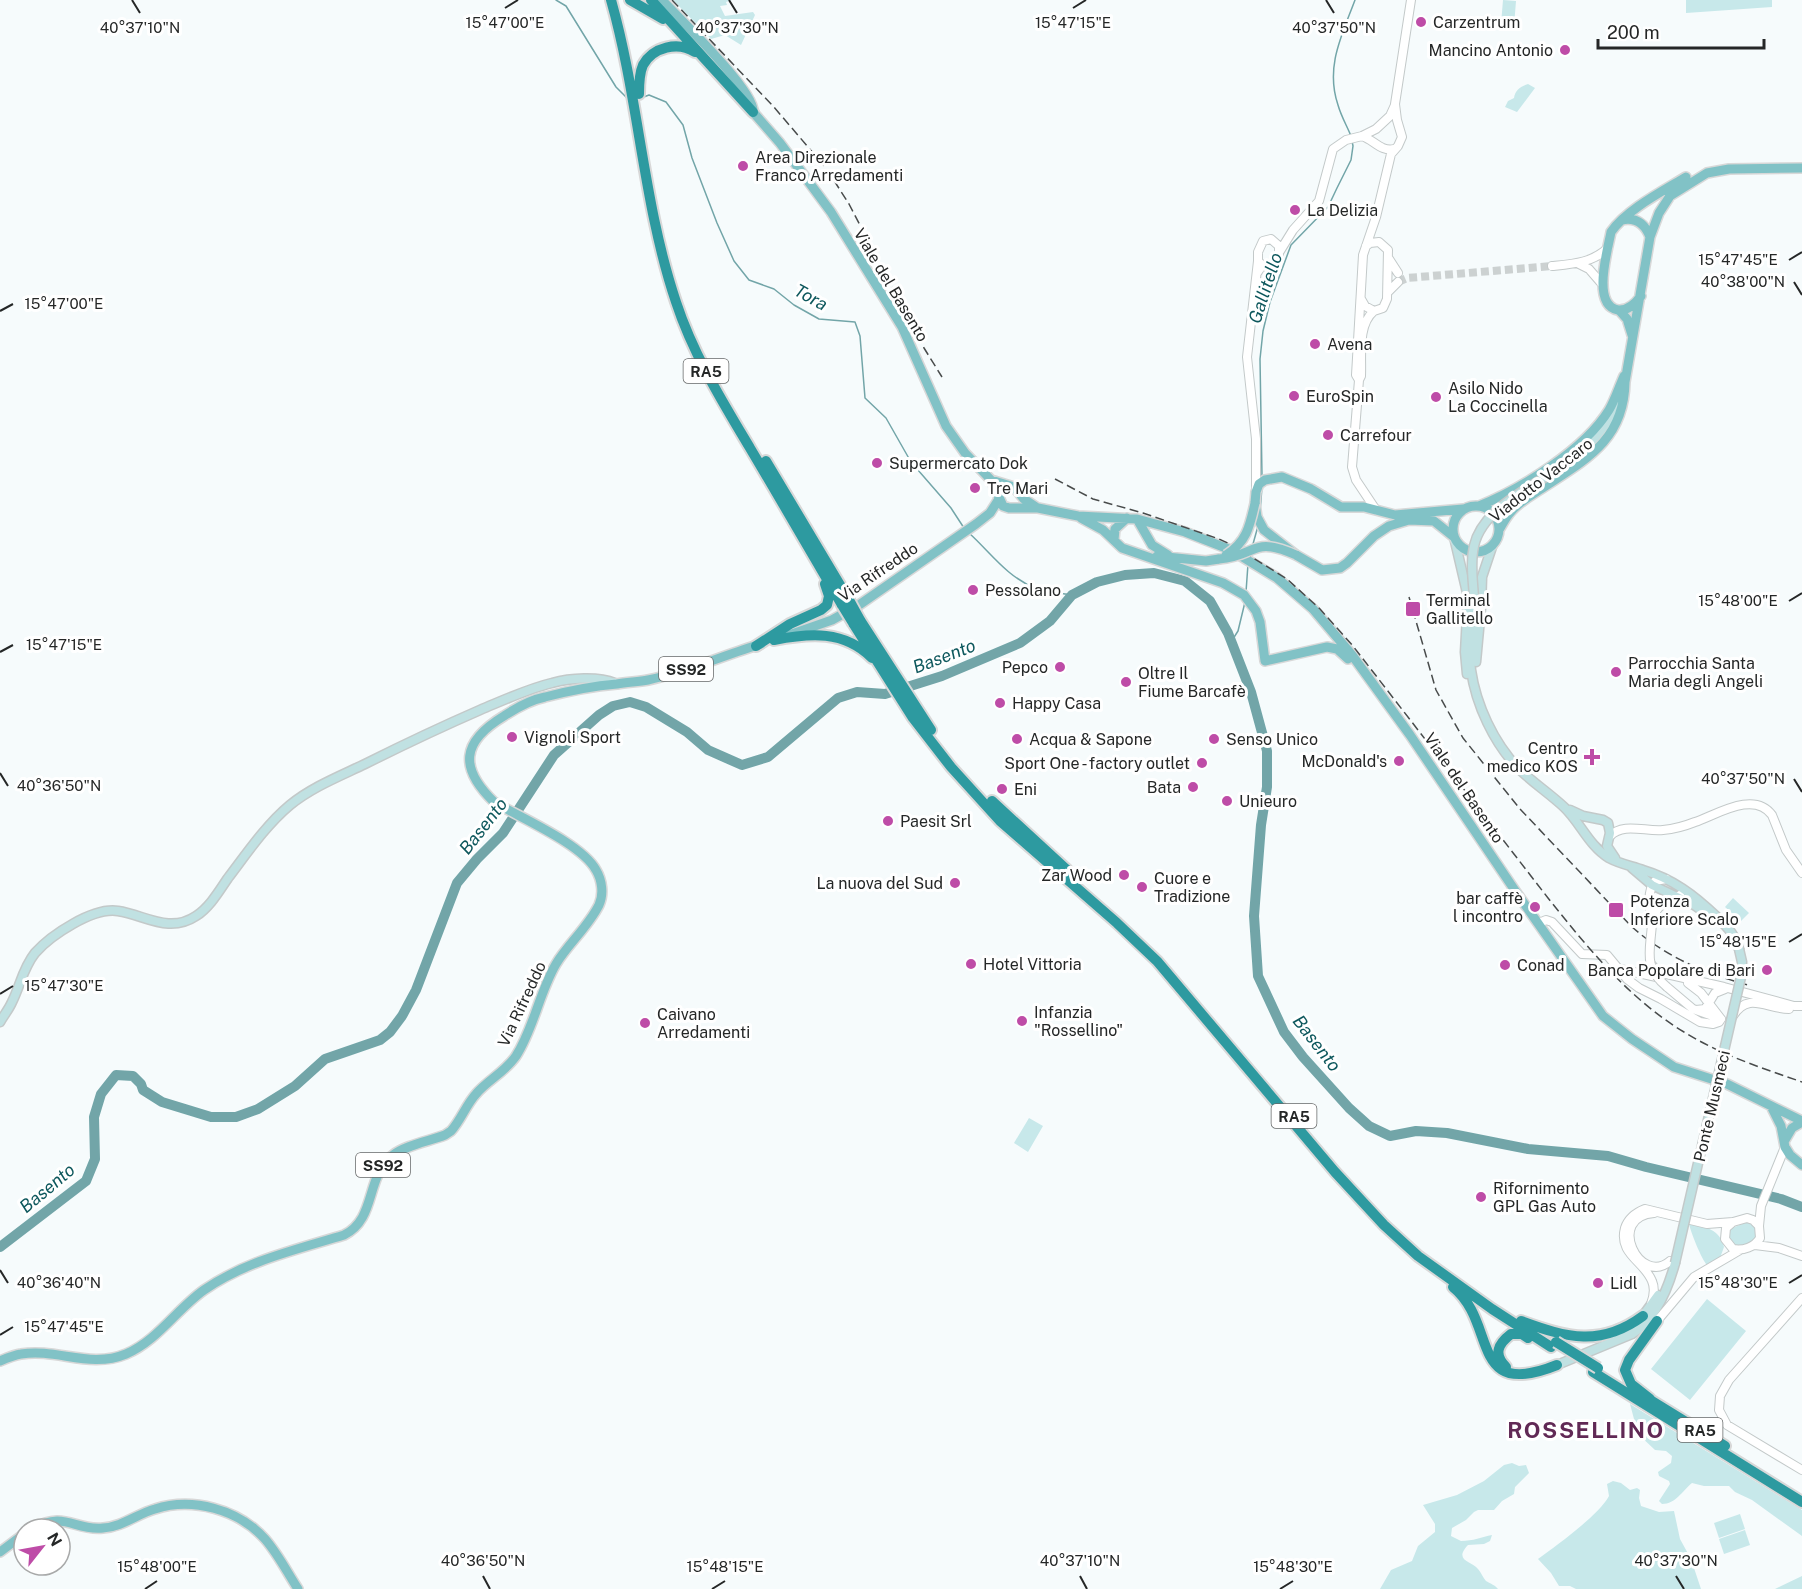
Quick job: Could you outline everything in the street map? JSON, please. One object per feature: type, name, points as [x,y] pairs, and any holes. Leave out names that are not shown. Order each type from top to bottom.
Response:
[{"type":"highway","points":[[630,0],[657,15],[681,35]]},
{"type":"highway","points":[[651,0],[753,112]]},
{"type":"highway","name":"RA5","points":[[615,1],[633,81],[661,248],[676,303],[697,355],[783,504],[916,716],[951,766],[1004,819],[1157,961],[1335,1172],[1384,1226],[1430,1265],[1539,1340],[1553,1344]]},
{"type":"highway","points":[[639,94],[640,73],[648,58],[654,53],[676,46],[688,48],[700,56]]},
{"type":"highway","name":"RA5","points":[[633,81],[639,94],[668,248],[682,303],[693,331],[723,391],[857,621]]},
{"type":"highway","points":[[756,646],[790,624],[817,613],[828,602],[828,589],[794,530],[783,504]]},
{"type":"highway","points":[[774,640],[810,634],[833,637],[862,650],[885,667]]},
{"type":"highway","name":"RA5","points":[[1055,864],[1106,905],[1176,975],[1340,1170],[1385,1219],[1414,1245],[1467,1286],[1521,1320],[1553,1344],[1802,1502]]},
{"type":"highway","name":"RA5","points":[[1430,1265],[1437,1275],[1457,1290],[1468,1305],[1491,1358],[1501,1370],[1512,1374]]},
{"type":"highway","name":"RA5","points":[[1521,1320],[1558,1333],[1590,1337],[1622,1330],[1650,1316]]},
{"type":"highway","name":"RA5","points":[[1650,1316],[1625,1370],[1629,1381],[1650,1399]]},
{"type":"highway","name":"RA5","points":[[1512,1374],[1503,1365],[1498,1354],[1499,1345],[1511,1334],[1522,1334],[1534,1341],[1539,1340]]},
{"type":"highway","points":[[1512,1374],[1525,1375],[1557,1365]]},
{"type":"highway","name":"RA5","points":[[1595,1370],[1650,1399],[1802,1494]]},
{"type":"main road","name":"Viale del Basento","points":[[662,0],[734,77],[751,100],[754,107],[753,112],[780,143],[831,212],[902,327],[946,426],[965,453],[991,480]]},
{"type":"main road","points":[[1633,338],[1627,319],[1619,310],[1606,302],[1603,295],[1602,284],[1611,232],[1622,220],[1662,192],[1706,167],[1729,163],[1802,162]]},
{"type":"main road","points":[[1478,699],[1475,690],[1482,577],[1498,530],[1509,513],[1519,504],[1589,458],[1604,443],[1622,412],[1650,237],[1659,213],[1670,196],[1707,173],[1729,169],[1802,168]]},
{"type":"main road","points":[[1622,220],[1639,221],[1647,229],[1650,237]]},
{"type":"main road","points":[[1619,310],[1630,307],[1641,296]]},
{"type":"main road","points":[[1219,559],[1234,550],[1246,537],[1259,484],[1272,478],[1292,479],[1341,507],[1376,510],[1389,515],[1463,509],[1479,506],[1503,496],[1579,445],[1610,409],[1629,362]]},
{"type":"main road","name":"Viadotto Vaccaro","points":[[1475,690],[1471,661],[1474,597],[1473,552],[1477,536],[1498,509],[1578,455],[1599,435],[1614,413],[1625,382]]},
{"type":"main road","points":[[991,480],[1017,489],[1038,508]]},
{"type":"main road","points":[[991,480],[1000,503],[1010,507],[1019,502],[1020,494]]},
{"type":"main road","points":[[999,497],[1003,489],[1008,486]]},
{"type":"main road","name":"SS92","points":[[990,513],[999,497]]},
{"type":"main road","points":[[1255,503],[1257,517],[1263,530],[1296,555],[1322,570],[1330,570],[1347,563],[1359,554],[1374,536],[1389,526],[1410,520],[1434,521],[1454,537],[1461,546],[1472,552],[1481,551],[1493,544]]},
{"type":"main road","points":[[1479,506],[1491,512],[1495,517],[1498,530]]},
{"type":"main road","name":"Viale del Basento","points":[[1010,507],[1038,508],[1078,516],[1137,519],[1185,532],[1231,550],[1265,570],[1299,597],[1332,631],[1364,672],[1410,735],[1594,1004],[1617,1027],[1674,1067],[1727,1084],[1802,1121]]},
{"type":"main road","name":"SS92","points":[[990,513],[1010,507]]},
{"type":"main road","points":[[1463,509],[1453,522],[1454,537],[1468,597],[1465,661],[1467,672],[1495,737],[1512,762],[1563,806],[1606,856],[1678,884],[1697,898],[1730,930],[1737,950]]},
{"type":"main road","name":"Via Rifreddo","points":[[774,640],[841,615],[859,605],[990,513]]},
{"type":"main road","name":"Viale del Basento","points":[[1078,516],[1102,530],[1122,548],[1223,583],[1244,595],[1256,611],[1260,622],[1265,661],[1332,647]]},
{"type":"main road","points":[[1114,540],[1115,528],[1127,518]]},
{"type":"main road","points":[[1137,519],[1152,545],[1173,557]]},
{"type":"main road","points":[[1145,555],[1206,561],[1227,558],[1264,545],[1277,547],[1296,555]]},
{"type":"main road","points":[[1332,631],[1336,639],[1332,647],[1341,651],[1364,672]]},
{"type":"main road","name":"SS92","points":[[756,646],[774,640]]},
{"type":"main road","name":"Via Rifreddo","points":[[0,1362],[25,1353],[84,1360],[125,1354],[144,1343],[190,1300],[222,1278],[248,1264],[344,1235],[356,1227],[365,1215],[375,1179],[386,1161],[403,1149],[445,1135],[475,1095],[510,1064],[523,1045],[556,964],[599,904],[602,890],[600,880],[590,862],[579,851],[494,802],[478,783],[471,768],[470,751],[474,740],[507,714],[535,700],[615,684],[651,680],[756,646]]},
{"type":"main road","points":[[0,1022],[12,1002],[29,963],[51,939],[85,919],[111,910],[148,921],[169,923],[189,920],[213,899],[274,821],[312,790],[442,727],[536,688],[555,682],[576,680],[604,681],[615,684]]},
{"type":"main road","points":[[1563,806],[1583,816],[1601,819],[1610,826],[1608,849],[1652,885],[1699,908],[1712,918],[1728,934],[1737,950]]},
{"type":"main road","points":[[1601,819],[1593,819],[1588,824],[1586,829],[1589,838],[1600,843],[1609,837]]},
{"type":"main road","name":"Ponte Musmeci","points":[[1673,1262],[1741,977],[1742,962],[1737,950]]},
{"type":"main road","name":"Ponte Musmeci","points":[[1673,1262],[1736,977],[1737,950]]},
{"type":"main road","points":[[1770,1104],[1778,1119],[1790,1155],[1800,1163]]},
{"type":"main road","points":[[1785,1144],[1792,1128],[1802,1121]]},
{"type":"main road","points":[[1557,1365],[1615,1341],[1650,1316],[1665,1292],[1673,1262]]},
{"type":"main road","points":[[72,1521],[102,1528],[165,1506],[179,1504],[205,1506],[234,1517],[263,1537],[298,1589]]},
{"type":"street","points":[[1359,380],[1356,375],[1363,255],[1376,217],[1391,154],[1402,137],[1395,104],[1411,0]]},
{"type":"street","points":[[1261,263],[1268,267],[1275,263],[1280,250],[1293,230],[1319,201],[1333,150],[1346,140],[1376,129],[1384,122],[1395,104]]},
{"type":"street","points":[[1384,122],[1390,122],[1399,127]]},
{"type":"street","points":[[1376,129],[1374,135],[1385,162],[1385,175]]},
{"type":"street","points":[[1362,136],[1387,150],[1395,149]]},
{"type":"street","points":[[1361,299],[1365,306],[1374,311],[1386,305],[1388,250],[1377,230],[1376,217]]},
{"type":"street","points":[[1273,240],[1293,230]]},
{"type":"street","points":[[1256,492],[1256,453],[1247,357],[1256,274],[1261,263],[1260,244],[1267,239],[1273,240],[1280,250]]},
{"type":"street","points":[[1366,246],[1375,241],[1383,244]]},
{"type":"street","points":[[1552,266],[1579,264],[1598,257],[1608,248]]},
{"type":"street","points":[[1389,259],[1398,273]]},
{"type":"street","points":[[1579,264],[1588,269],[1602,284]]},
{"type":"street","points":[[1388,292],[1398,282]]},
{"type":"street","points":[[1374,311],[1366,320],[1364,330],[1352,467],[1356,480],[1376,510]]},
{"type":"street","points":[[1609,837],[1617,830],[1672,829],[1694,823],[1735,806],[1747,804],[1759,806],[1769,810],[1786,850],[1802,873]]},
{"type":"street","points":[[1601,819],[1630,829]]},
{"type":"street","points":[[1668,879],[1657,880],[1652,885],[1650,893],[1652,924],[1650,957],[1654,974],[1697,1010],[1721,1019]]},
{"type":"street","points":[[1652,924],[1657,908],[1677,898],[1681,891],[1678,884]]},
{"type":"street","points":[[1539,923],[1544,920],[1550,921],[1582,954],[1605,954],[1632,983],[1700,1022],[1713,1024],[1721,1019]]},
{"type":"street","points":[[1650,957],[1653,967],[1660,973],[1801,1007]]},
{"type":"street","points":[[1618,968],[1708,987],[1719,986]]},
{"type":"street","points":[[1648,975],[1644,976],[1642,982],[1648,992]]},
{"type":"street","points":[[1688,983],[1712,1003],[1721,1019]]},
{"type":"street","points":[[1697,1010],[1705,1009],[1712,1003],[1719,990],[1729,989]]},
{"type":"street","points":[[1697,1010],[1704,1004],[1703,996]]},
{"type":"street","points":[[1732,1018],[1739,1008],[1749,1002],[1786,1009],[1801,1007]]},
{"type":"street","points":[[1755,1245],[1759,1241],[1761,1206],[1785,1144]]},
{"type":"street","points":[[1776,1168],[1790,1161],[1800,1163]]},
{"type":"street","points":[[1650,1316],[1654,1294],[1652,1281],[1627,1250],[1624,1232],[1630,1220],[1645,1209],[1707,1224],[1732,1222],[1747,1218],[1761,1206]]},
{"type":"street","points":[[1659,1213],[1646,1214],[1639,1218],[1631,1227],[1630,1243],[1636,1254],[1652,1266],[1662,1266],[1673,1262]]},
{"type":"street","points":[[1747,1218],[1753,1220],[1779,1248]]},
{"type":"street","points":[[1720,1262],[1726,1252],[1726,1228],[1732,1222]]},
{"type":"street","points":[[1707,1224],[1733,1249],[1740,1250]]},
{"type":"street","points":[[1650,1316],[1694,1277],[1740,1250],[1755,1245],[1779,1248],[1802,1256]]},
{"type":"street","points":[[1802,1298],[1729,1380],[1720,1396],[1719,1410],[1727,1425],[1802,1470]]},
{"type":"shaded area","points":[[673,0],[732,0],[726,2],[727,5],[720,6],[725,16],[753,12],[755,15],[741,45],[725,35],[711,39]]},
{"type":"shaded area","points":[[1503,0],[1516,1],[1514,26],[1501,24]]},
{"type":"shaded area","points":[[1686,0],[1772,0],[1772,7],[1686,13]]},
{"type":"shaded area","points":[[1528,84],[1535,88],[1517,112],[1505,107],[1519,89]]},
{"type":"shaded area","points":[[1733,898],[1749,913],[1741,921],[1725,907]]},
{"type":"shaded area","points":[[1029,1118],[1043,1126],[1028,1152],[1014,1143]]},
{"type":"shaded area","points":[[1747,1222],[1756,1227],[1756,1238],[1745,1244],[1733,1244],[1728,1236],[1730,1229]]},
{"type":"shaded area","points":[[1689,1223],[1711,1230],[1719,1236],[1724,1247],[1720,1258],[1707,1265],[1696,1245]]},
{"type":"shaded area","points":[[1707,1299],[1746,1331],[1690,1400],[1651,1369]]},
{"type":"shaded area","points":[[1630,1404],[1802,1510],[1802,1536],[1729,1486],[1704,1486],[1692,1483],[1671,1502],[1662,1504],[1659,1501],[1670,1484],[1669,1481],[1659,1476],[1658,1472],[1671,1463],[1672,1456],[1666,1451],[1655,1450],[1638,1434]]},
{"type":"shaded area","points":[[1512,1463],[1519,1466],[1526,1465],[1529,1473],[1515,1487],[1514,1494],[1502,1501],[1494,1510],[1474,1512],[1452,1528],[1451,1536],[1461,1541],[1492,1535],[1490,1541],[1484,1544],[1468,1545],[1462,1554],[1465,1560],[1478,1569],[1486,1581],[1498,1589],[1380,1589],[1391,1570],[1412,1561],[1418,1546],[1435,1532],[1435,1524],[1423,1505],[1457,1495],[1484,1481],[1504,1465]]},
{"type":"shaded area","points":[[1613,1481],[1621,1483],[1630,1490],[1637,1488],[1640,1490],[1641,1506],[1659,1512],[1674,1511],[1680,1539],[1691,1559],[1701,1589],[1576,1589],[1570,1586],[1559,1586],[1538,1559],[1576,1530],[1604,1504],[1609,1496],[1607,1484]]},
{"type":"shaded area","points":[[1740,1514],[1745,1529],[1719,1538],[1714,1523]]},
{"type":"shaded area","points":[[1745,1530],[1750,1545],[1724,1554],[1719,1539]]},
{"type":"shaded area","points":[[1802,1576],[1802,1589],[1775,1589]]},
{"type":"waterway","name":"Tora","points":[[556,0],[566,6],[616,87],[627,98]]},
{"type":"waterway","name":"Gallitello","points":[[1351,136],[1338,105],[1333,77],[1340,39],[1355,0]]},
{"type":"waterway","name":"Tora","points":[[641,98],[649,95],[666,102],[683,125],[692,158],[717,223],[734,261],[749,280],[774,289],[794,305],[819,319],[855,322],[860,336],[865,398],[886,418],[911,462],[951,508],[964,528]]},
{"type":"waterway","name":"Gallitello","points":[[1262,476],[1260,359],[1263,331],[1270,302],[1291,245],[1328,207],[1351,160],[1352,141]]},
{"type":"waterway","name":"Gallitello","points":[[1260,512],[1262,487]]},
{"type":"waterway","name":"Gallitello","points":[[1253,544],[1258,526]]},
{"type":"waterway","name":"Tora","points":[[969,533],[1007,571],[1025,583],[1035,588],[1072,595]]},
{"type":"waterway","name":"Gallitello","points":[[1246,592],[1248,564]]},
{"type":"waterway","name":"Basento","points":[[0,1247],[86,1181],[95,1159],[94,1117],[101,1094],[116,1075],[133,1076],[141,1084],[143,1090],[162,1102],[211,1117],[236,1117],[258,1109],[295,1086],[325,1059],[380,1040],[390,1032],[416,990],[457,883],[503,833],[554,755],[599,715],[613,706],[630,702],[646,707],[687,732],[708,750],[742,765],[768,757],[838,698],[857,692],[885,694],[942,676],[1020,643],[1050,621],[1072,595],[1097,582],[1125,575],[1154,573],[1185,581],[1210,601],[1228,633],[1251,692],[1267,751],[1267,787],[1261,825],[1254,916],[1258,976],[1284,1032],[1303,1057],[1349,1108],[1369,1126],[1390,1136],[1416,1131],[1447,1133],[1528,1149],[1608,1156],[1781,1199],[1802,1207]]},
{"type":"waterway","name":"Gallitello","points":[[1231,642],[1238,631],[1245,602]]},
{"type":"tunnel","points":[[1398,282],[1407,278],[1552,266]]},
{"type":"railway","points":[[672,0],[773,106],[826,168],[849,204],[924,348],[942,377]]},
{"type":"railway","points":[[1055,479],[1093,499],[1219,539],[1287,579],[1320,609],[1353,646],[1548,898],[1594,954],[1627,988],[1664,1019],[1712,1048],[1802,1082]]},
{"type":"railway","points":[[1409,597],[1436,690],[1463,738],[1520,809],[1644,937],[1686,963],[1748,985]]},
{"type":"place","name":"Carzentrum","points":[[1421,22]]},
{"type":"place","name":"Mancino Antonio","points":[[1565,50]]},
{"type":"place","name":"Area Direzionale Franco Arredamenti","points":[[743,166]]},
{"type":"place","name":"La Delizia","points":[[1295,210]]},
{"type":"place","name":"Avena","points":[[1315,344]]},
{"type":"place","name":"EuroSpin","points":[[1294,396]]},
{"type":"place","name":"Asilo Nido La Coccinella","points":[[1436,397]]},
{"type":"place","name":"Carrefour","points":[[1328,435]]},
{"type":"place","name":"Supermercato Dok","points":[[877,463]]},
{"type":"place","name":"Tre Mari","points":[[975,488]]},
{"type":"place","name":"Pessolano","points":[[973,590]]},
{"type":"place","name":"Terminal Gallitello","points":[[1413,609]]},
{"type":"place","name":"Pepco","points":[[1060,667]]},
{"type":"place","name":"Parrocchia Santa Maria degli Angeli","points":[[1616,672]]},
{"type":"place","name":"Oltre Il Fiume Barcafè","points":[[1126,682]]},
{"type":"place","name":"Happy Casa","points":[[1000,703]]},
{"type":"place","name":"Vignoli Sport","points":[[512,737]]},
{"type":"place","name":"Acqua & Sapone","points":[[1017,739]]},
{"type":"place","name":"Senso Unico","points":[[1214,739]]},
{"type":"place","name":"Centro medico KOS","points":[[1592,757]]},
{"type":"place","name":"McDonald's","points":[[1399,761]]},
{"type":"place","name":"Sport One - factory outlet","points":[[1202,763]]},
{"type":"place","name":"Bata","points":[[1193,787]]},
{"type":"place","name":"Eni","points":[[1002,789]]},
{"type":"place","name":"Unieuro","points":[[1227,801]]},
{"type":"place","name":"Paesit Srl","points":[[888,821]]},
{"type":"place","name":"Zar Wood","points":[[1124,875]]},
{"type":"place","name":"La nuova del Sud","points":[[955,883]]},
{"type":"place","name":"Cuore e Tradizione","points":[[1142,887]]},
{"type":"place","name":"bar caffè l incontro","points":[[1535,907]]},
{"type":"place","name":"Potenza Inferiore Scalo","points":[[1616,910]]},
{"type":"place","name":"Hotel Vittoria","points":[[971,964]]},
{"type":"place","name":"Conad","points":[[1505,965]]},
{"type":"place","name":"Banca Popolare di Bari","points":[[1767,970]]},
{"type":"place","name":"Infanzia \"Rossellino\"","points":[[1022,1021]]},
{"type":"place","name":"Caivano Arredamenti","points":[[645,1023]]},
{"type":"place","name":"Rifornimento GPL Gas Auto","points":[[1481,1197]]},
{"type":"place","name":"Lidl","points":[[1598,1283]]},
{"type":"district","name":"ROSSELLINO","points":[[1586,1430]]}]
